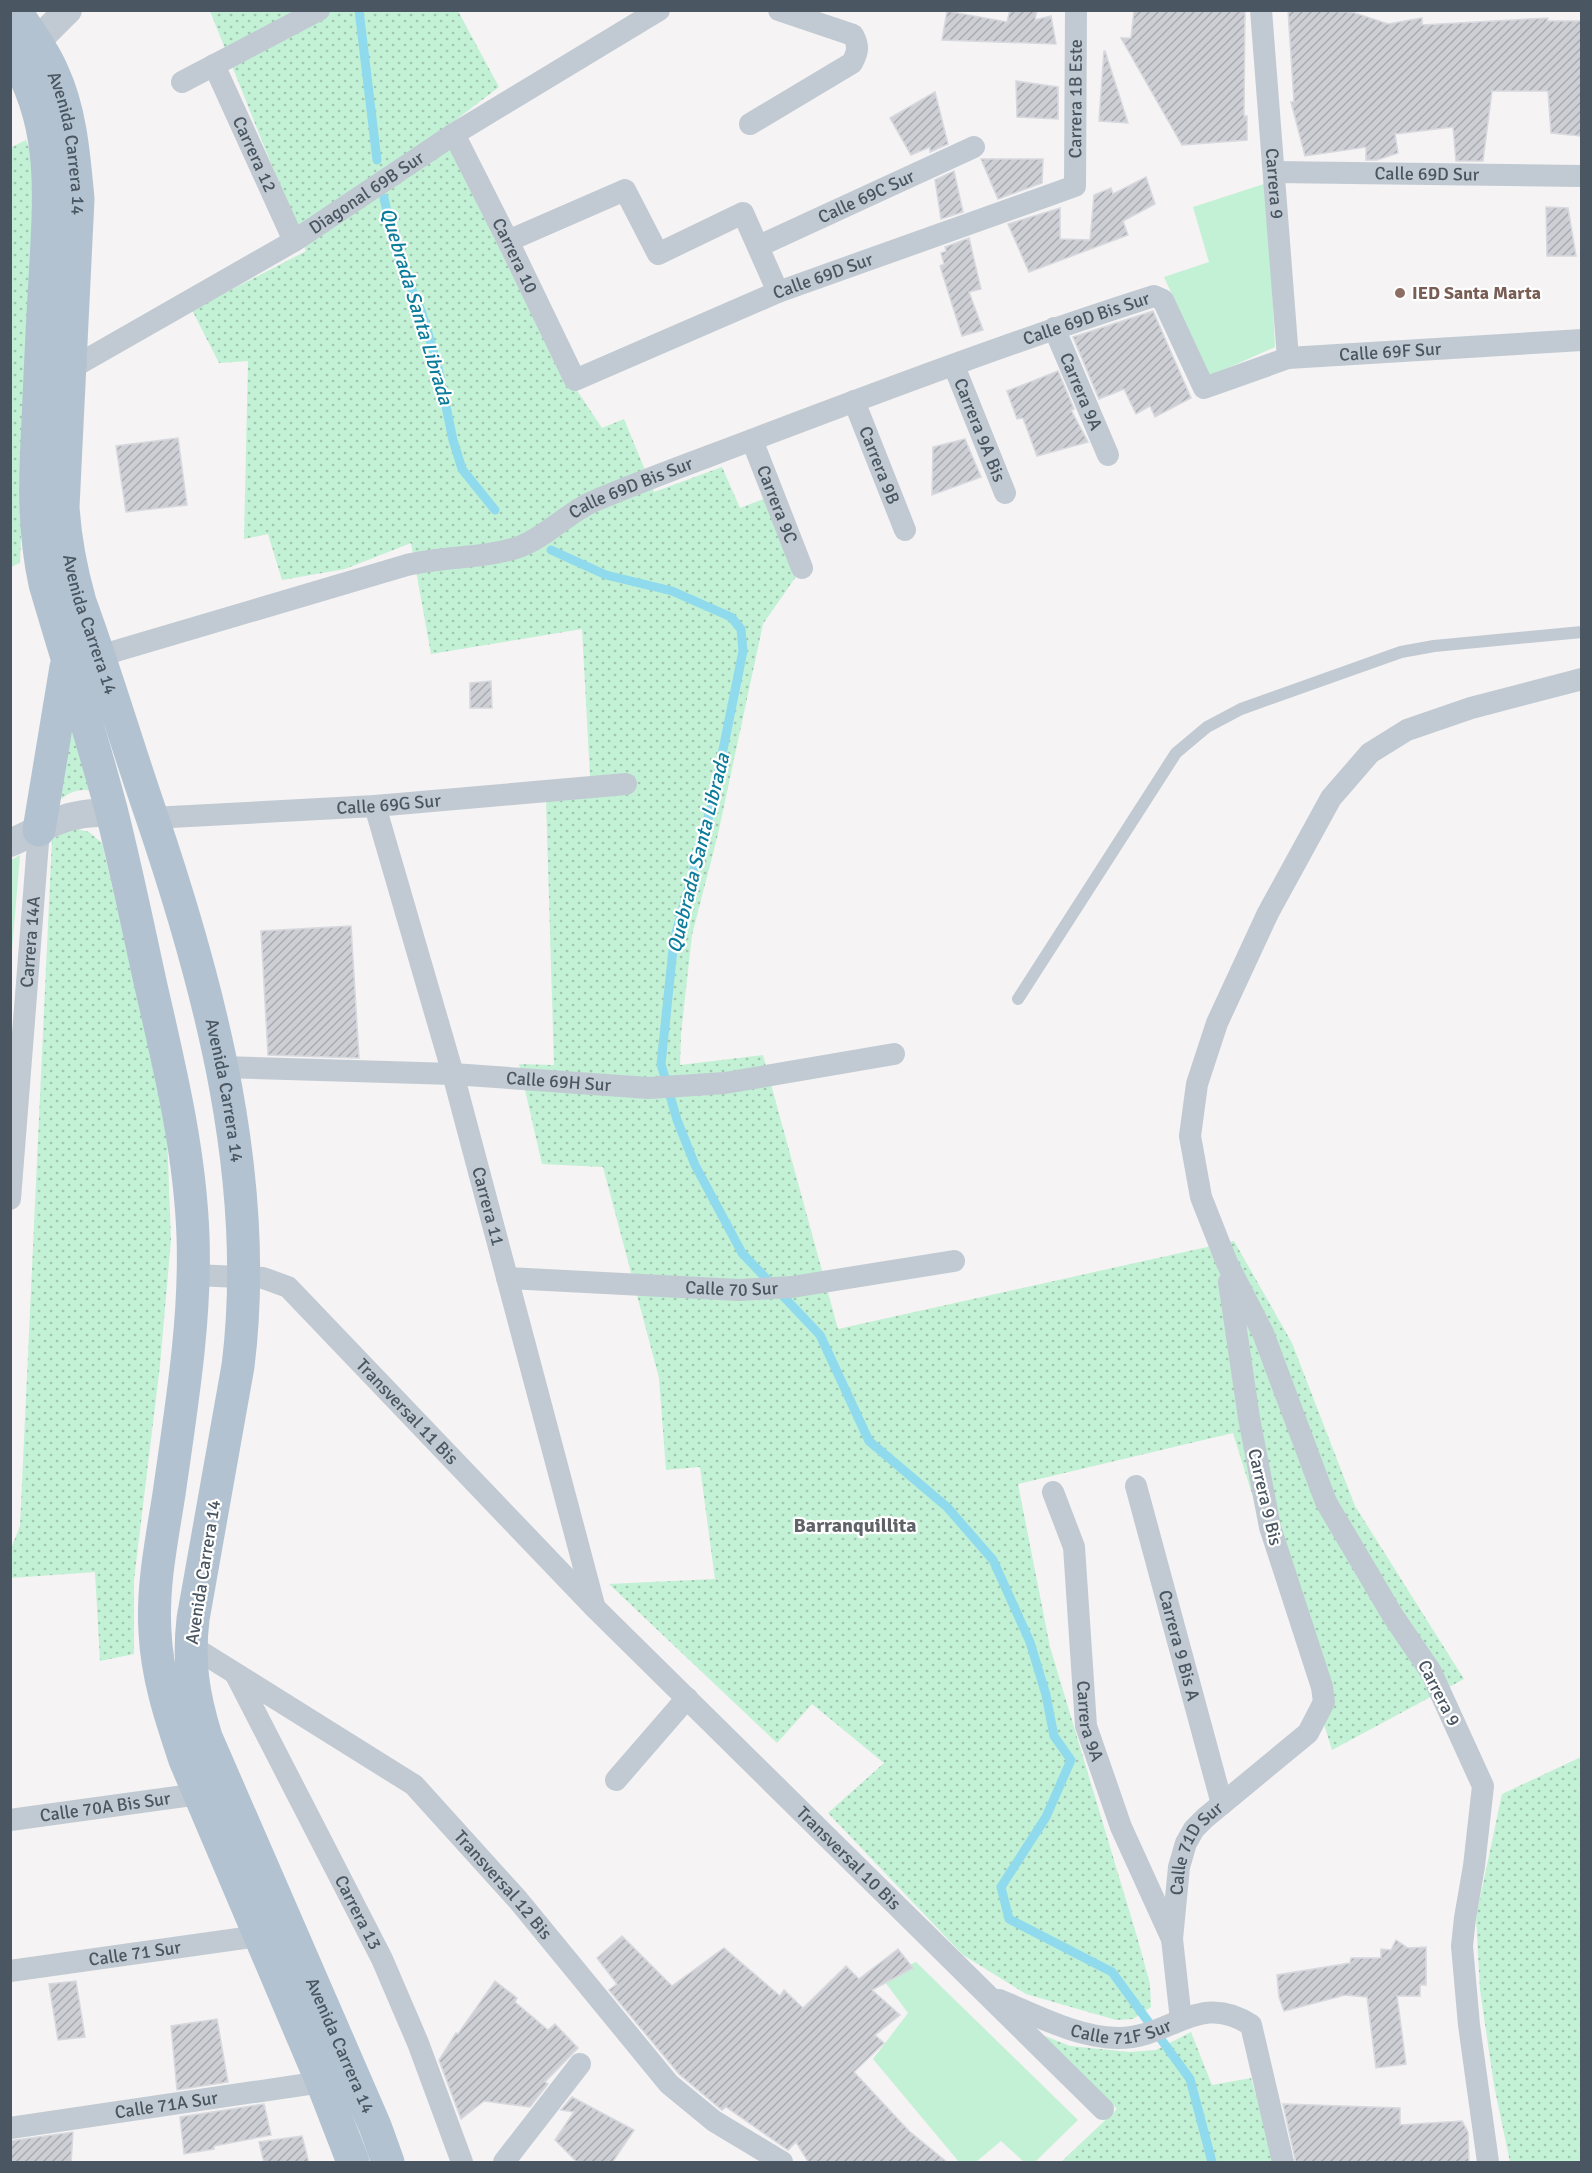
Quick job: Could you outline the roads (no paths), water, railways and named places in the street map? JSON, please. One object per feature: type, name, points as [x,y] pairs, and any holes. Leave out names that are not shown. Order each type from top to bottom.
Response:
[{"type":"main road","name":"Avenida Carrera 14","points":[[15,10],[21,51],[38,106],[47,154],[48,213],[36,467],[35,524],[38,555],[112,814],[179,1111],[191,1200],[194,1275],[176,1442],[156,1584],[154,1628],[157,1663],[167,1706],[185,1760],[322,2082],[353,2163]]},
{"type":"main road","name":"Avenida Carrera 14","points":[[21,51],[53,73],[64,105],[75,165],[78,199],[64,471],[65,539],[70,568],[168,861],[186,923],[207,1000],[232,1125],[239,1183],[244,1277],[243,1325],[238,1366],[193,1619],[190,1645],[195,1701],[206,1737],[375,2126],[388,2163]]},
{"type":"main road","points":[[25,836],[67,662]]},
{"type":"street","points":[[21,51],[68,10]]},
{"type":"street","points":[[182,82],[319,10]]},
{"type":"street","name":"Diagonal 69B Sur","points":[[70,369],[294,241],[454,134],[659,10]]},
{"type":"street","points":[[750,124],[852,63],[858,52],[853,35],[779,10]]},
{"type":"street","name":"Carrera 1B Este","points":[[1075,186],[1076,10]]},
{"type":"street","name":"Carrera 9","points":[[1261,10],[1288,358]]},
{"type":"street","name":"Carrera 12","points":[[214,66],[294,241]]},
{"type":"street","name":"Carrera 10","points":[[454,134],[575,380]]},
{"type":"street","name":"Calle 69C Sur","points":[[759,246],[974,147]]},
{"type":"street","name":"Calle 69D Sur","points":[[1274,171],[1581,176]]},
{"type":"street","name":"Calle 69D Sur","points":[[575,380],[778,292],[1075,186]]},
{"type":"street","points":[[508,241],[625,190],[658,254],[743,213],[778,292]]},
{"type":"street","name":"Calle 69D Bis Sur","points":[[99,656],[408,565],[429,560],[473,557],[521,546],[591,503],[854,401],[1054,328],[1154,296],[1163,300],[1204,388]]},
{"type":"street","name":"Carrera 9A","points":[[1054,328],[1108,455]]},
{"type":"street","name":"Calle 69F Sur","points":[[1204,388],[1288,358],[1581,340]]},
{"type":"street","name":"Carrera 9A Bis","points":[[954,366],[1005,493]]},
{"type":"street","name":"Carrera 9B","points":[[854,401],[905,530]]},
{"type":"street","name":"Carrera 9C","points":[[752,440],[802,568]]},
{"type":"street","points":[[1227,1263],[1201,1197],[1190,1136],[1197,1084],[1217,1023],[1268,913],[1331,798],[1370,753],[1407,730],[1471,708],[1581,679]]},
{"type":"street","name":"Calle 69G Sur","points":[[152,818],[375,806],[626,784]]},
{"type":"street","name":"Carrera 11","points":[[375,806],[453,1074],[594,1607]]},
{"type":"street","points":[[25,836],[84,812],[112,814]]},
{"type":"street","name":"Carrera 14A","points":[[10,1198],[25,836]]},
{"type":"street","name":"Calle 69H Sur","points":[[220,1067],[453,1074],[649,1088],[725,1083],[894,1054]]},
{"type":"street","name":"Calle 70 Sur","points":[[507,1278],[739,1290],[792,1287],[954,1261]]},
{"type":"street","name":"Carrera 9","points":[[1227,1263],[1263,1332],[1326,1502],[1393,1616],[1431,1672],[1482,1786],[1474,1866],[1462,1946],[1469,2025],[1488,2163]]},
{"type":"street","name":"Carrera 9 Bis","points":[[1227,1263],[1249,1418],[1270,1527],[1322,1687],[1324,1702],[1315,1723]]},
{"type":"street","name":"Transversal 11 Bis","points":[[194,1275],[263,1278],[288,1287],[594,1607]]},
{"type":"street","name":"Carrera 9 Bis A","points":[[1136,1486],[1222,1804]]},
{"type":"street","name":"Carrera 9A","points":[[1053,1492],[1074,1547],[1086,1726],[1121,1827],[1172,1939]]},
{"type":"street","name":"Transversal 10 Bis","points":[[594,1607],[1103,2109]]},
{"type":"street","name":"Transversal 12 Bis","points":[[190,1645],[414,1785],[518,1900],[669,2084],[714,2121],[782,2163]]},
{"type":"street","name":"Carrera 13","points":[[235,1672],[382,1959],[418,2043],[462,2163]]},
{"type":"street","points":[[616,1780],[687,1698]]},
{"type":"street","name":"Calle 71D Sur","points":[[1175,2023],[1172,1939],[1179,1867],[1186,1843],[1194,1829],[1308,1733],[1315,1723]]},
{"type":"street","name":"Calle 70A Bis Sur","points":[[10,1820],[199,1794]]},
{"type":"street","name":"Calle 71 Sur","points":[[10,1971],[259,1936]]},
{"type":"street","name":"Calle 71F Sur","points":[[989,1996],[1080,2032],[1099,2037],[1136,2037],[1196,2014],[1216,2012],[1235,2016],[1251,2025],[1283,2163]]},
{"type":"street","points":[[504,2163],[580,2064]]},
{"type":"street","name":"Calle 71A Sur","points":[[10,2128],[322,2082]]},
{"type":"lane","points":[[1018,999],[1176,753],[1207,727],[1241,709],[1401,652],[1434,646],[1581,632]]},
{"type":"waterway","name":"Quebrada Santa Librada","points":[[359,10],[377,160]]},
{"type":"waterway","name":"Quebrada Santa Librada","points":[[384,198],[396,252],[422,313],[437,363],[453,440],[462,469],[495,510]]},
{"type":"waterway","name":"Quebrada Santa Librada","points":[[551,550],[606,575],[672,591],[731,617],[741,629],[743,651],[712,804],[674,940],[661,1064],[677,1120],[695,1165],[742,1253],[820,1335],[869,1441],[947,1507],[993,1560],[1030,1642],[1046,1695],[1054,1736],[1071,1760],[1046,1817],[1001,1887],[1009,1919],[1112,1972],[1190,2079],[1212,2162]]},
{"type":"place","name":"IED Santa Marta","points":[[1400,293]]},
{"type":"district","name":"Barranquillita","points":[[855,1525]]}]
